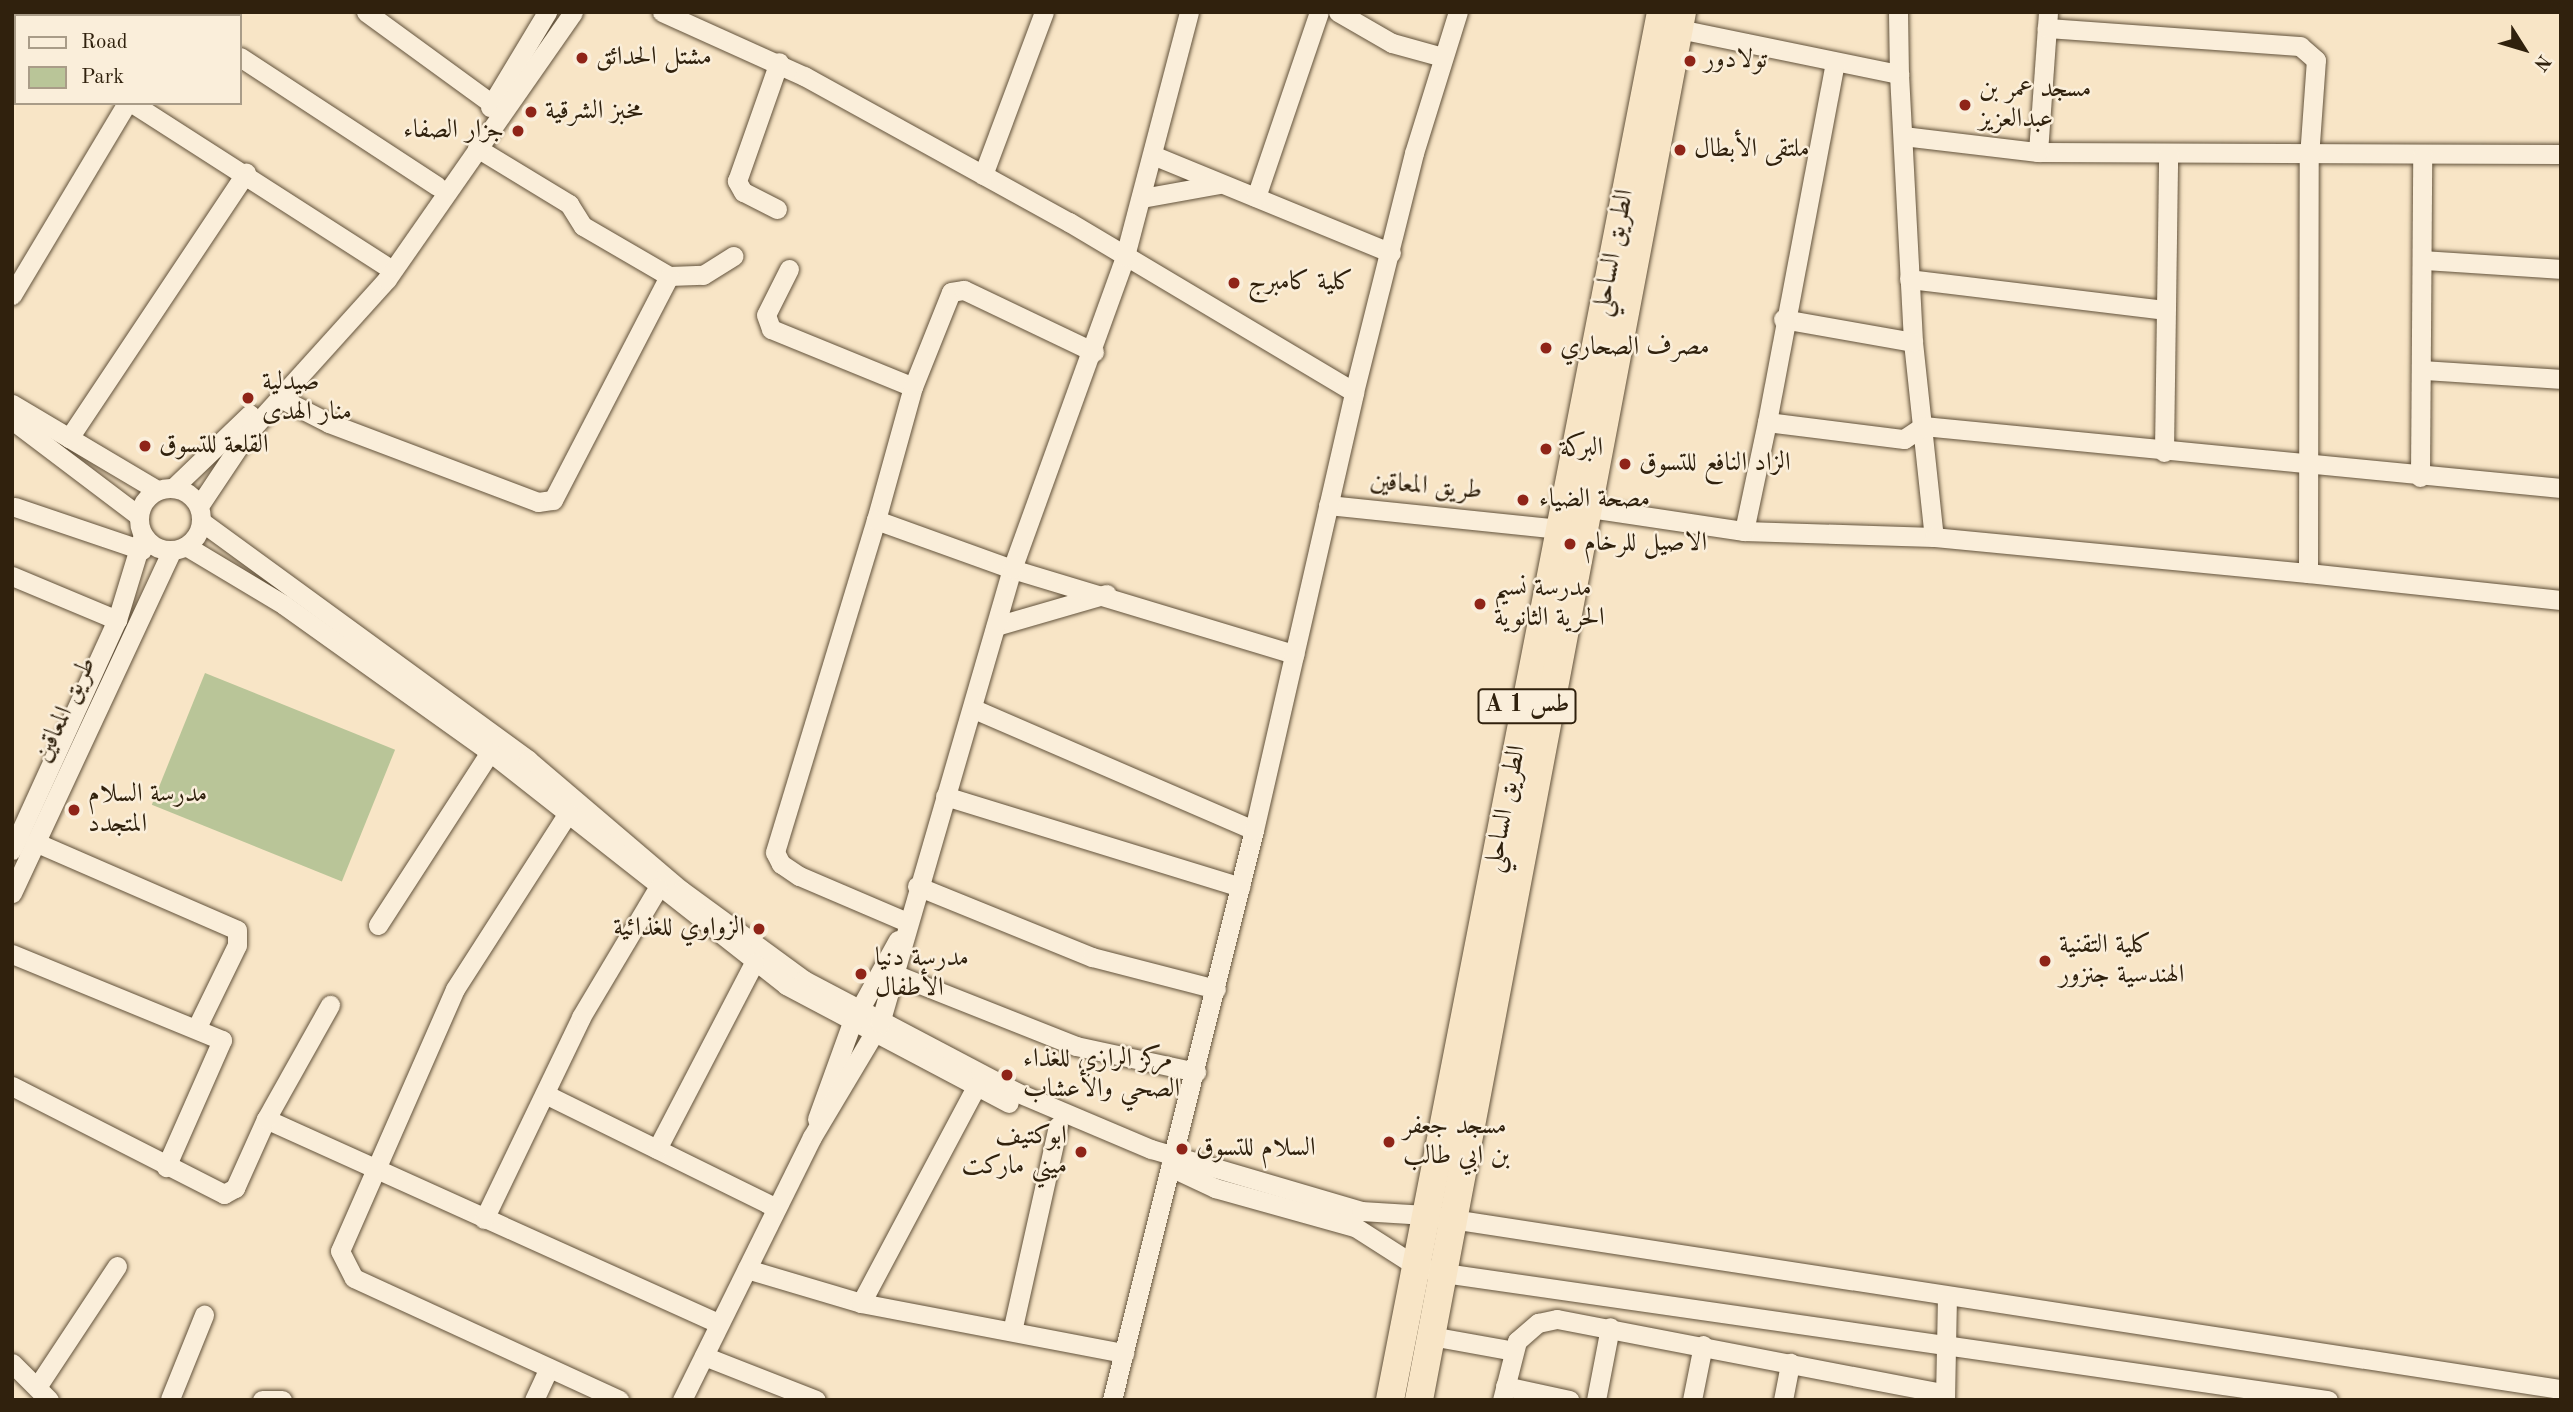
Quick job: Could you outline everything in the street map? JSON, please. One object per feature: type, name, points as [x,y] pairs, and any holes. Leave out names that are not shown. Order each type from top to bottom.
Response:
[{"type":"highway","name":"الطريق الساحلي","points":[[1419,1400],[1590,508],[1674,18]]},
{"type":"highway","name":"الطريق الساحلي","points":[[1390,1400],[1560,529],[1674,18]]},
{"type":"street","name":"طريق المعاقين","points":[[12,850],[117,620],[141,533],[165,489],[311,351],[384,265],[492,104],[547,12]]},
{"type":"street","name":"طريق المعاقين","points":[[12,893],[179,548],[200,514],[217,472],[387,279],[573,12]]},
{"type":"street","points":[[983,175],[1044,12]]},
{"type":"street","points":[[682,1400],[812,1137],[876,1029],[897,975],[906,924],[974,709],[1012,569],[1094,352],[1125,256],[1155,156],[1189,12]]},
{"type":"street","points":[[1256,197],[1319,12]]},
{"type":"street","points":[[1338,12],[1392,43],[1443,57]]},
{"type":"street","points":[[1112,1400],[1216,989],[1354,391],[1443,57],[1458,12]]},
{"type":"street","points":[[1898,12],[1913,342],[1934,537]]},
{"type":"street","points":[[667,13],[779,62],[1125,256],[1354,391]]},
{"type":"street","points":[[379,16],[492,104]]},
{"type":"street","points":[[1674,18],[1835,62],[1899,74]]},
{"type":"street","points":[[2038,152],[2047,20],[2300,46],[2316,60],[2309,157],[2312,468],[2308,573]]},
{"type":"street","points":[[242,58],[437,186]]},
{"type":"street","points":[[777,209],[743,192],[737,181],[779,62]]},
{"type":"street","points":[[1744,531],[1768,422],[1783,319],[1835,62]]},
{"type":"street","points":[[12,295],[126,105]]},
{"type":"street","points":[[135,105],[246,173],[384,265]]},
{"type":"street","points":[[1903,136],[2038,152],[2309,157],[2561,154]]},
{"type":"street","points":[[477,148],[569,204],[583,226],[669,276],[702,275],[734,256]]},
{"type":"street","points":[[2164,452],[2168,154]]},
{"type":"street","points":[[2420,477],[2423,155]]},
{"type":"street","points":[[1155,156],[1391,253]]},
{"type":"street","points":[[69,439],[246,173]]},
{"type":"street","points":[[1142,198],[1221,183]]},
{"type":"street","points":[[2423,260],[2561,269]]},
{"type":"street","points":[[789,270],[766,315],[771,329],[913,387]]},
{"type":"street","points":[[280,398],[329,423],[538,502],[553,500],[669,276]]},
{"type":"street","points":[[1909,279],[2165,310]]},
{"type":"street","points":[[906,924],[799,876],[775,852],[876,520],[913,387],[943,302],[959,289],[1094,352]]},
{"type":"street","points":[[1783,319],[1913,342]]},
{"type":"street","points":[[2423,370],[2561,379]]},
{"type":"street","points":[[12,404],[69,439],[165,489],[200,514],[528,760],[766,954],[856,1018]]},
{"type":"street","points":[[12,420],[141,533]]},
{"type":"street","points":[[1768,422],[1904,439],[1923,426],[2312,468],[2561,488]]},
{"type":"street","name":"طريق المعاقين","points":[[1328,505],[1560,529]]},
{"type":"street","points":[[15,507],[141,533],[179,548],[284,605],[490,752],[754,963],[976,1087],[1058,1126],[1174,1162],[1361,1211],[1426,1215],[1947,1297],[2561,1389]]},
{"type":"street","points":[[1590,508],[1744,531],[1934,537],[2561,600]]},
{"type":"street","points":[[876,520],[1012,569],[1107,593],[1294,654]]},
{"type":"street","points":[[12,576],[117,620]]},
{"type":"street","points":[[996,626],[1107,593]]},
{"type":"street","points":[[974,709],[1254,830]]},
{"type":"street","points":[[378,925],[490,752]]},
{"type":"street","points":[[945,796],[1240,887]]},
{"type":"street","points":[[568,813],[472,957],[340,1251],[344,1267],[354,1278],[619,1400]]},
{"type":"street","points":[[35,842],[237,930],[237,945],[198,1025]]},
{"type":"street","points":[[917,886],[1092,957],[1216,989]]},
{"type":"street","points":[[484,1219],[582,1017],[658,888]]},
{"type":"street","points":[[812,1137],[856,1018],[906,924]]},
{"type":"street","points":[[12,954],[198,1025],[218,1036],[223,1048],[166,1167]]},
{"type":"street","points":[[657,1149],[754,963]]},
{"type":"street","points":[[897,975],[1076,1046],[1196,1072]]},
{"type":"street","points":[[12,1086],[216,1192],[230,1192],[266,1119],[330,1005]]},
{"type":"street","points":[[876,1029],[1174,1162],[1215,1188],[1355,1227],[1416,1266],[1444,1273],[2328,1400]]},
{"type":"street","points":[[861,1303],[976,1087]]},
{"type":"street","points":[[545,1094],[777,1208]]},
{"type":"street","points":[[266,1119],[719,1324]]},
{"type":"street","points":[[1013,1327],[1058,1126]]},
{"type":"street","points":[[12,1363],[43,1394],[117,1266]]},
{"type":"street","points":[[747,1269],[861,1303],[1013,1327],[1124,1353]]},
{"type":"street","points":[[1569,1400],[1503,1393],[1514,1351],[1538,1323],[1574,1320],[1790,1363],[1888,1390],[1945,1397],[1942,1346],[1947,1297]]},
{"type":"street","points":[[183,1400],[170,1400],[204,1315]]},
{"type":"street","points":[[1596,1400],[1610,1328]]},
{"type":"street","points":[[1431,1336],[1514,1351]]},
{"type":"street","points":[[1692,1400],[1703,1345]]},
{"type":"street","points":[[704,1356],[816,1400]]},
{"type":"street","points":[[1783,1400],[1790,1363]]},
{"type":"street","points":[[534,1400],[549,1368]]},
{"type":"street","points":[[262,1400],[282,1400]]},
{"type":"green space","points":[[205,673],[395,750],[342,881],[152,805]]},
{"type":"place","name":"مشتل الحدائق","points":[[582,58]]},
{"type":"place","name":"تولادور","points":[[1690,61]]},
{"type":"place","name":"مسجد عمر بن عبدالعزيز","points":[[1965,105]]},
{"type":"place","name":"مخبز الشرقية","points":[[531,112]]},
{"type":"place","name":"جزار الصفاء","points":[[518,131]]},
{"type":"place","name":"ملتقى الأبطال","points":[[1680,150]]},
{"type":"place","name":"كلية كامبرج","points":[[1234,283]]},
{"type":"place","name":"مصرف الصحاري","points":[[1546,348]]},
{"type":"place","name":"صيدلية منار الهدى","points":[[248,398]]},
{"type":"place","name":"القلعة للتسوق","points":[[145,446]]},
{"type":"place","name":"البركة","points":[[1546,449]]},
{"type":"place","name":"الزاد النافع للتسوق","points":[[1625,464]]},
{"type":"place","name":"مصحة الضياء","points":[[1523,500]]},
{"type":"place","name":"الاصيل للرخام","points":[[1570,544]]},
{"type":"place","name":"مدرسة نسيم الحرية الثانوية","points":[[1480,604]]},
{"type":"place","name":"مدرسة السلام المتجدد","points":[[74,810]]},
{"type":"place","name":"الزواوي للغذائية","points":[[759,929]]},
{"type":"place","name":"كلية التقنية الهندسية جنزور","points":[[2045,961]]},
{"type":"place","name":"مدرسة دنيا الأطفال","points":[[861,974]]},
{"type":"place","name":"مركز الرازي للغذاء الصحي والأعشاب","points":[[1007,1075]]},
{"type":"place","name":"مسجد جعفر بن ابي طالب","points":[[1389,1142]]},
{"type":"place","name":"السلام للتسوق","points":[[1182,1149]]},
{"type":"place","name":"ابوكتيف ميني ماركت","points":[[1081,1152]]}]
